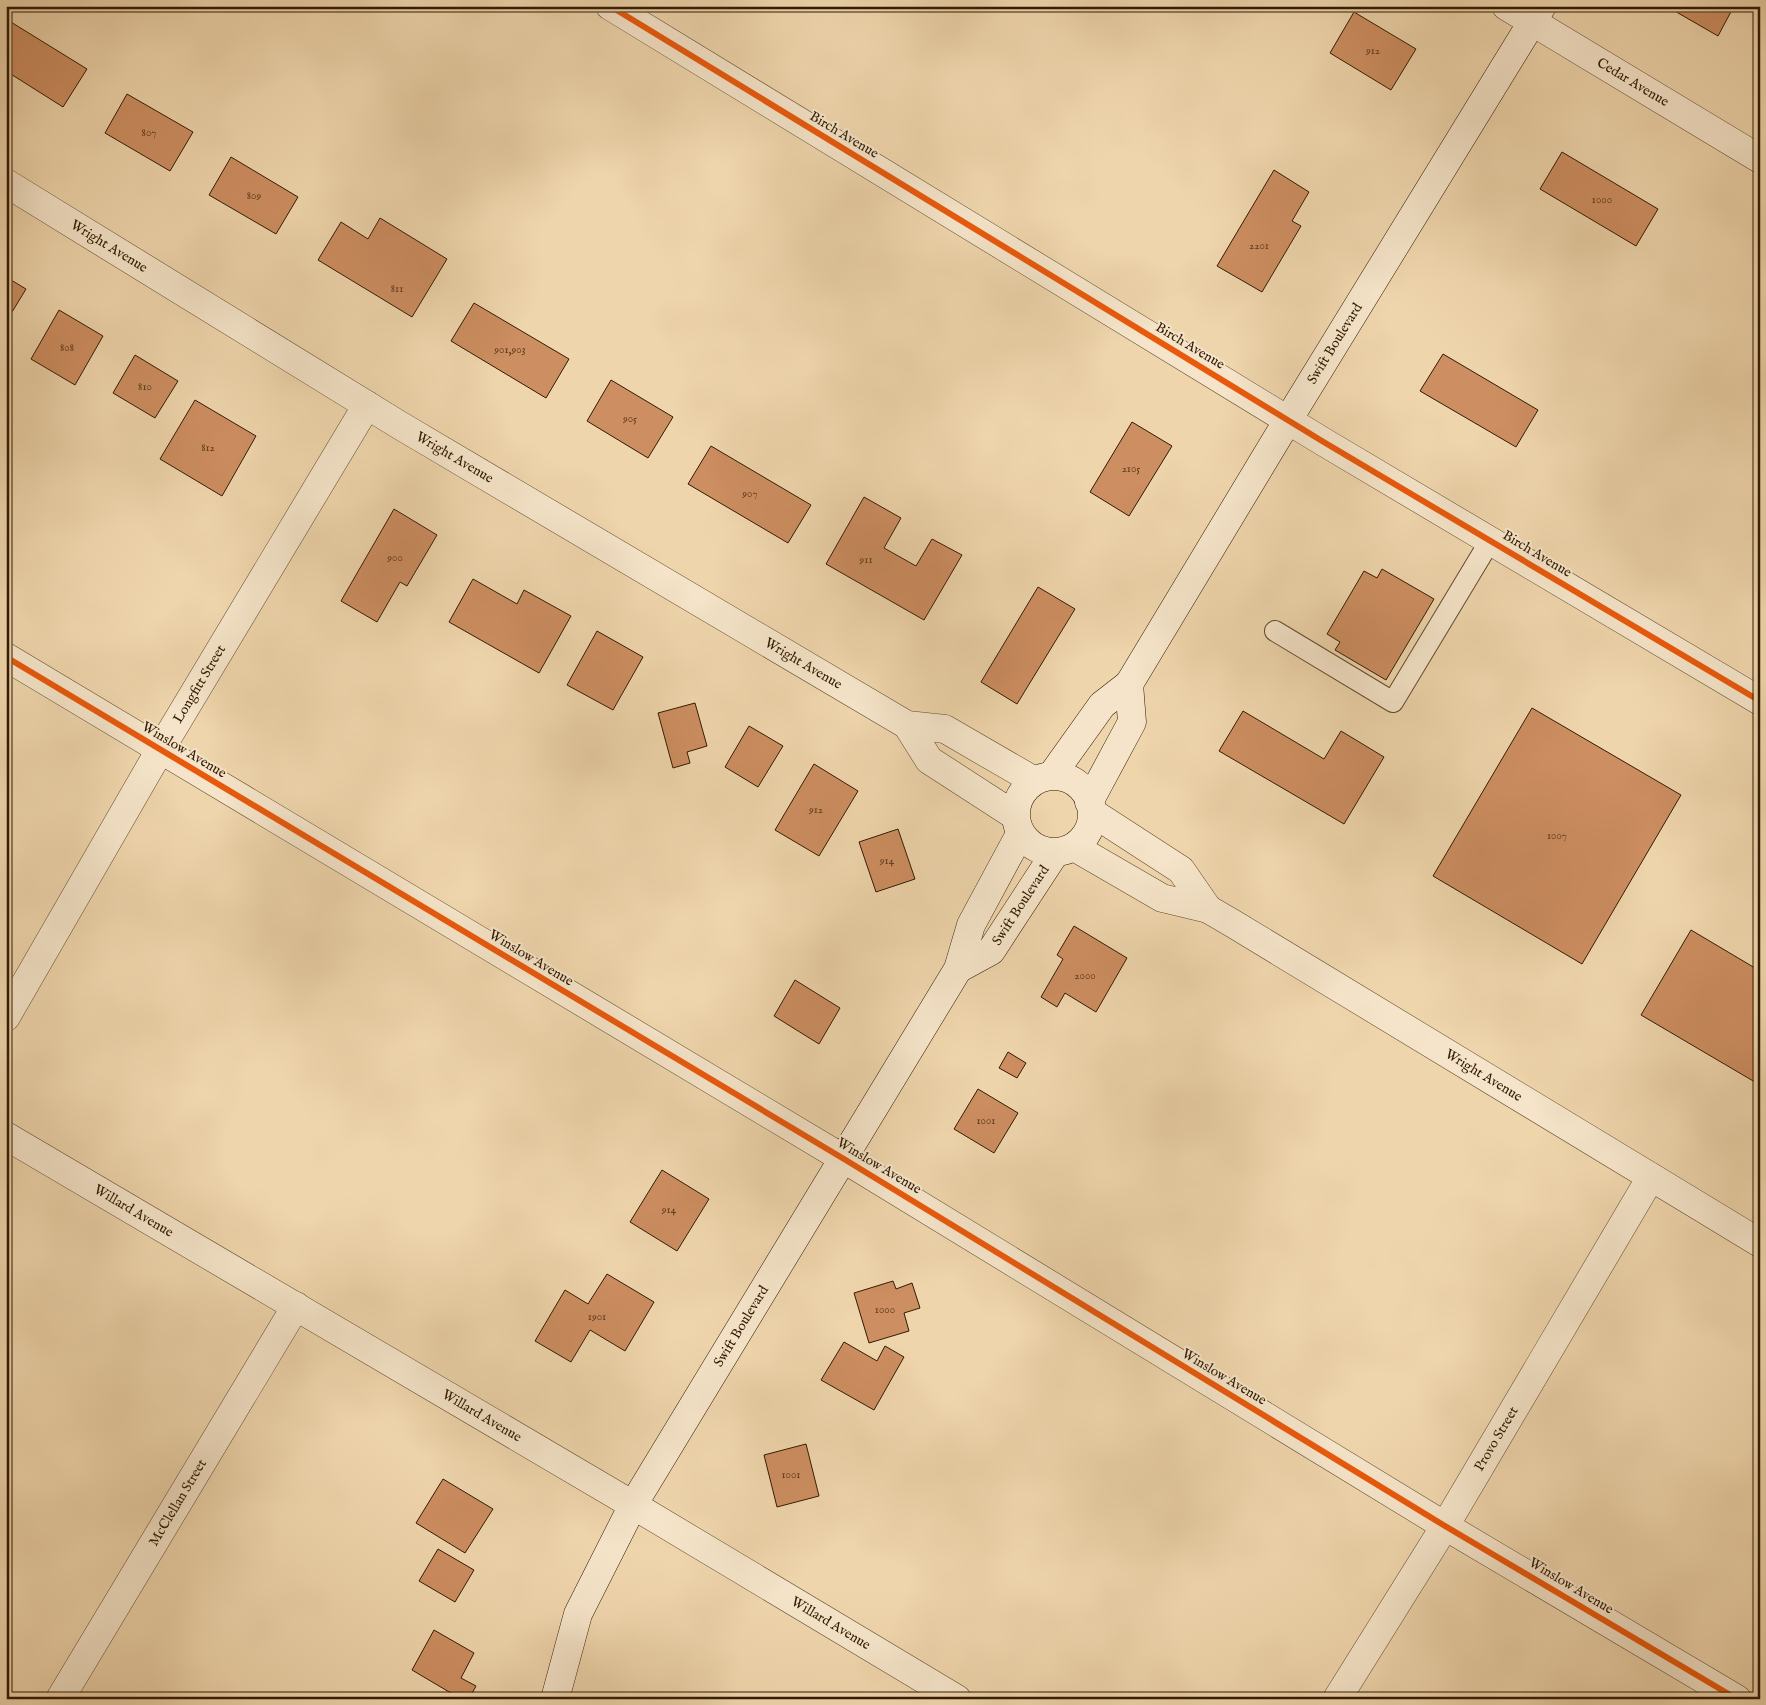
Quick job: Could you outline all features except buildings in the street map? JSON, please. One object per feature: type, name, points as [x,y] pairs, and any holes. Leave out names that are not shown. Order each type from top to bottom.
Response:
[{"type":"street","name":"Birch Avenue","points":[[610,6],[1288,420],[1760,701]]},
{"type":"street","name":"Cedar Avenue","points":[[1506,6],[1538,14],[1760,159]]},
{"type":"street","name":"Swift Boulevard","points":[[1043,778],[1102,705],[1129,684],[1288,420],[1538,14]]},
{"type":"street","name":"Wright Avenue","points":[[6,183],[489,480],[907,725],[945,729],[1043,778]]},
{"type":"street","name":"Longfitt Street","points":[[6,1017],[160,750],[367,405]]},
{"type":"street","name":"Winslow Avenue","points":[[6,657],[844,1158],[1445,1526],[1737,1699]]},
{"type":"street","points":[[1091,808],[1087,793],[1072,779],[1043,778],[1019,795],[1017,824],[1035,848],[1064,850],[1088,832],[1091,808],[1132,722],[1129,684]]},
{"type":"street","name":"Wright Avenue","points":[[907,725],[929,760],[1017,824]]},
{"type":"street","name":"Wright Avenue","points":[[1091,808],[1181,870],[1208,909]]},
{"type":"street","name":"Swift Boulevard","points":[[555,1699],[578,1614],[633,1505],[958,969],[971,925],[1017,824]]},
{"type":"street","name":"Swift Boulevard","points":[[958,969],[991,951],[1064,850]]},
{"type":"street","name":"Wright Avenue","points":[[1064,850],[1162,898],[1208,909],[1760,1243]]},
{"type":"street","name":"Willard Avenue","points":[[6,1136],[633,1505],[957,1699]]},
{"type":"street","name":"Provo Street","points":[[1337,1699],[1445,1526],[1651,1177]]},
{"type":"street","name":"McClellan Street","points":[[60,1699],[296,1306]]},
{"type":"lane","points":[[1275,631],[1393,702],[1490,541]]},
{"type":"cycle path","points":[[610,6],[1322,441],[1760,701]]},
{"type":"cycle path","points":[[6,657],[844,1159],[1445,1526],[1737,1699]]}]
